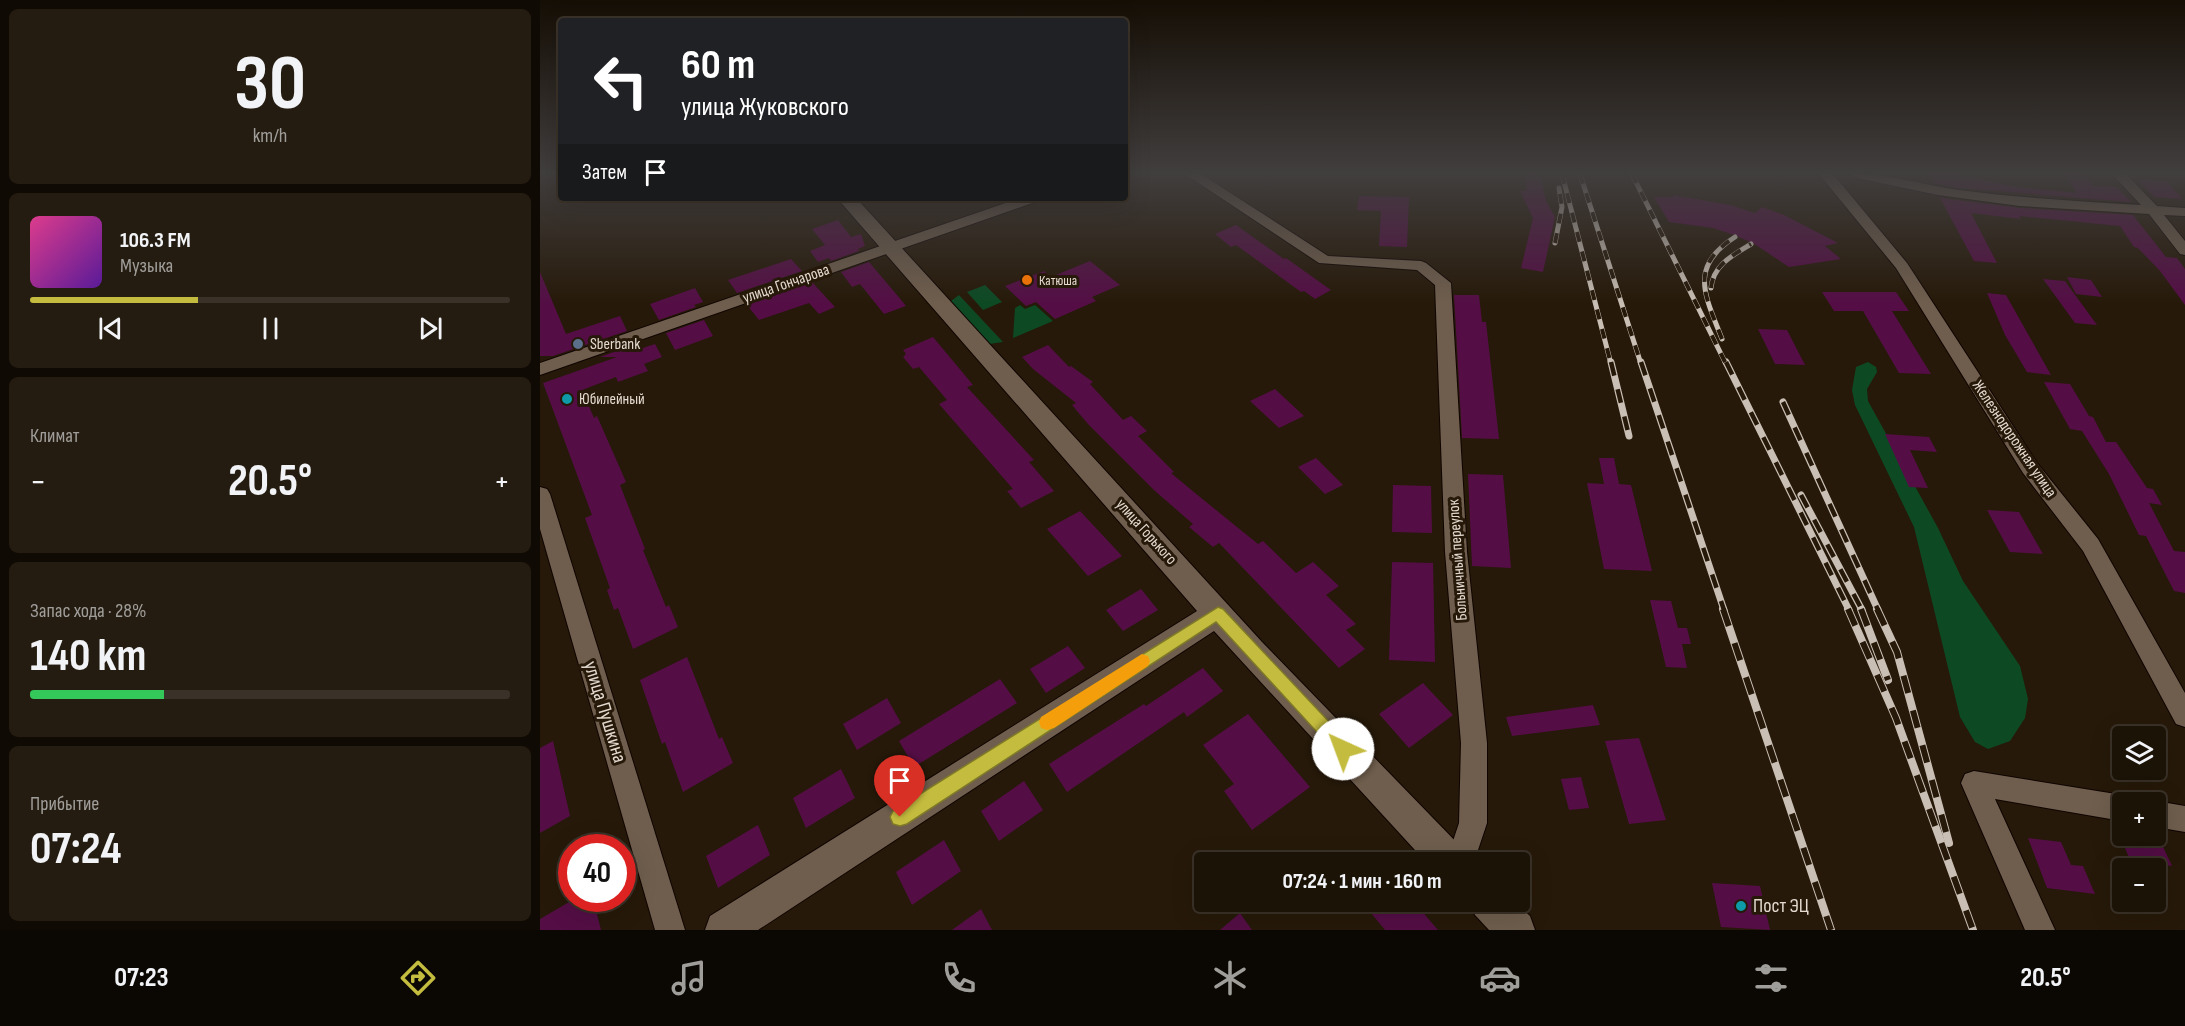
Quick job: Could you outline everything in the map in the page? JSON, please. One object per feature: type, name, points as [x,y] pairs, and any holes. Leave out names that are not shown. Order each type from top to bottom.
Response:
[{"type":"street","name":"улица Горького","points":[[863,217],[1218,613],[1441,852]]},
{"type":"street","name":"улица Гончарова","points":[[540,369],[978,217]]},
{"type":"street","name":"Больничный переулок","points":[[1259,217],[1324,260],[1421,266],[1443,283],[1456,552],[1474,743],[1473,823],[1463,852]]},
{"type":"street","name":"Железнодорожная улица","points":[[1862,217],[1902,266],[2030,468],[2091,545],[2185,716]]},
{"type":"street","points":[[2159,217],[2185,251]]},
{"type":"street","name":"улица Пушкина","points":[[540,494],[670,930]]},
{"type":"street","points":[[724,930],[1218,613]]},
{"type":"street","points":[[2040,930],[1974,783],[2112,806]]},
{"type":"street","points":[[2166,816],[2185,819]]},
{"type":"street","points":[[1498,912],[1516,930]]},
{"type":"green space","points":[[985,285],[1002,302],[983,310],[967,292]]},
{"type":"green space","points":[[959,295],[1003,342],[989,344],[951,301]]},
{"type":"green space","points":[[1020,305],[1025,309],[1035,305],[1053,321],[1013,338],[1015,308]]},
{"type":"green space","points":[[1868,362],[1876,367],[1877,372],[1867,389],[1868,401],[1938,528],[1963,581],[2020,666],[2028,699],[2025,718],[2010,741],[1988,749],[1975,742],[1960,717],[1914,527],[1855,405],[1852,390],[1856,367]]},
{"type":"building","points":[[1381,217],[1408,217],[1407,247],[1379,246]]},
{"type":"building","points":[[1555,217],[1543,272],[1521,268],[1533,218]]},
{"type":"building","points":[[1666,217],[1789,217],[1838,243],[1825,246],[1841,259],[1789,267],[1753,243],[1734,235],[1713,228],[1669,222]]},
{"type":"building","points":[[1950,217],[1973,217],[1997,263],[1974,261]]},
{"type":"building","points":[[2033,217],[2135,217],[2166,257],[2177,258],[2185,269],[2185,305],[2160,271],[2138,248],[2134,247],[2120,226]]},
{"type":"building","points":[[838,220],[851,237],[861,234],[865,246],[858,249],[859,251],[831,261],[829,258],[818,262],[810,251],[825,245],[812,229]]},
{"type":"building","points":[[1236,225],[1331,290],[1315,299],[1304,291],[1301,292],[1236,245],[1231,247],[1215,234]]},
{"type":"building","points":[[791,259],[802,271],[737,293],[728,280]]},
{"type":"building","points":[[1090,261],[1120,285],[1092,297],[1096,301],[1055,319],[1036,302],[1026,306],[1005,286],[1044,271],[1051,277]]},
{"type":"building","points":[[869,262],[906,306],[884,314],[860,284],[852,287],[841,272]]},
{"type":"building","points":[[540,272],[566,334],[620,316],[627,331],[553,356],[540,356]]},
{"type":"building","points":[[2067,277],[2091,280],[2102,297],[2076,294]]},
{"type":"building","points":[[2043,279],[2065,281],[2097,325],[2075,323]]},
{"type":"building","points":[[812,282],[835,307],[819,314],[809,303],[759,320],[747,305]]},
{"type":"building","points":[[695,288],[703,302],[694,305],[696,307],[659,320],[650,304]]},
{"type":"building","points":[[1822,292],[1896,292],[1909,311],[1892,311],[1931,374],[1899,373],[1863,311],[1834,311]]},
{"type":"building","points":[[1987,293],[2006,295],[2051,375],[2027,372],[2005,335]]},
{"type":"building","points":[[1454,295],[1479,295],[1482,322],[1486,322],[1499,439],[1462,438]]},
{"type":"building","points":[[704,320],[713,336],[675,350],[666,333]]},
{"type":"building","points":[[1758,329],[1787,330],[1805,365],[1775,364]]},
{"type":"building","points":[[933,337],[973,385],[967,387],[1034,460],[1029,462],[1054,491],[1021,508],[1007,491],[1013,489],[939,404],[947,400],[919,367],[913,369],[903,357],[906,354],[903,350]]},
{"type":"building","points":[[655,344],[662,357],[644,364],[648,371],[618,382],[616,377],[582,390],[594,418],[597,416],[626,482],[620,485],[645,549],[643,550],[666,607],[669,605],[678,627],[633,649],[618,608],[614,610],[607,590],[610,588],[585,518],[592,515],[543,383],[617,357],[600,357],[633,345],[637,350]]},
{"type":"building","points":[[1048,345],[1069,367],[1071,366],[1093,382],[1090,384],[1123,420],[1131,416],[1147,431],[1138,436],[1174,472],[1171,473],[1195,493],[1258,544],[1263,541],[1296,573],[1313,562],[1339,586],[1326,595],[1356,624],[1346,630],[1365,649],[1339,668],[1219,543],[1213,547],[1189,527],[1193,524],[1155,491],[1088,424],[1072,405],[1076,403],[1033,369],[1022,357]]},
{"type":"building","points":[[2044,382],[2070,384],[2089,416],[2093,417],[2106,442],[2116,442],[2147,488],[2153,489],[2162,505],[2149,503],[2174,551],[2185,552],[2185,593],[2174,591],[2146,536],[2139,535],[2109,474],[2082,431],[2070,429]]},
{"type":"building","points":[[1275,389],[1304,416],[1279,428],[1250,401]]},
{"type":"building","points":[[1885,434],[1929,437],[1937,452],[1910,450],[1928,488],[1909,487]]},
{"type":"building","points":[[1316,458],[1343,485],[1325,494],[1298,467]]},
{"type":"building","points":[[1599,458],[1614,458],[1619,484],[1631,485],[1652,571],[1604,569],[1587,483],[1604,484]]},
{"type":"building","points":[[1468,474],[1503,475],[1511,568],[1472,566]]},
{"type":"building","points":[[1393,485],[1431,486],[1432,533],[1392,532]]},
{"type":"building","points":[[1987,510],[2019,512],[2043,554],[2010,552]]},
{"type":"building","points":[[1080,511],[1122,556],[1088,576],[1047,529]]},
{"type":"building","points":[[1392,562],[1433,563],[1435,662],[1389,660]]},
{"type":"building","points":[[1141,589],[1158,610],[1123,631],[1106,610]]},
{"type":"building","points":[[1650,600],[1671,601],[1678,628],[1687,628],[1691,644],[1682,644],[1687,668],[1666,667]]},
{"type":"building","points":[[1068,646],[1085,668],[1046,693],[1030,669]]},
{"type":"building","points":[[687,657],[719,739],[722,737],[733,763],[683,792],[665,742],[662,744],[640,680]]},
{"type":"building","points":[[1203,668],[1223,691],[1187,717],[1184,712],[1067,792],[1049,764],[1144,704],[1146,706]]},
{"type":"building","points":[[1000,679],[1017,703],[914,767],[899,741]]},
{"type":"building","points":[[1423,683],[1453,715],[1409,748],[1379,714]]},
{"type":"building","points":[[887,698],[901,723],[857,750],[843,724]]},
{"type":"building","points":[[1593,705],[1600,725],[1512,736],[1506,717]]},
{"type":"building","points":[[1248,714],[1310,787],[1252,830],[1224,791],[1234,784],[1203,745]]},
{"type":"building","points":[[1639,738],[1666,820],[1629,824],[1605,741]]},
{"type":"building","points":[[553,741],[570,816],[540,833],[540,748]]},
{"type":"building","points":[[841,769],[855,798],[806,828],[793,798]]},
{"type":"building","points":[[1581,777],[1589,808],[1569,810],[1561,779]]},
{"type":"building","points":[[1024,781],[1043,810],[999,841],[981,811]]},
{"type":"building","points":[[758,825],[770,855],[718,888],[706,856]]},
{"type":"building","points":[[2028,838],[2061,842],[2071,865],[2083,866],[2095,894],[2047,888]]},
{"type":"building","points":[[944,840],[961,871],[912,905],[896,872]]},
{"type":"building","points":[[2124,846],[2163,846],[2172,866],[2166,865],[2166,858],[2129,858]]},
{"type":"building","name":"Пост ЭЦ","points":[[1712,883],[1760,886],[1770,930],[1721,927]]},
{"type":"building","points":[[558,908],[558,912],[596,912],[601,930],[540,930],[540,919]]},
{"type":"building","points":[[981,909],[992,930],[952,930]]},
{"type":"building","points":[[1370,912],[1423,912],[1438,930],[1385,930]]},
{"type":"building","points":[[1240,913],[1252,930],[1220,930]]},
{"type":"railway","points":[[1555,243],[1560,217]]},
{"type":"railway","points":[[1573,217],[1611,364]]},
{"type":"railway","points":[[1594,217],[1641,364]]},
{"type":"railway","points":[[1653,217],[1726,364]]},
{"type":"railway","points":[[1722,339],[1710,309],[1704,283],[1711,259],[1720,248],[1735,237]]},
{"type":"railway","points":[[1711,288],[1720,267],[1751,244]]},
{"type":"railway","points":[[1611,362],[1629,436]]},
{"type":"railway","points":[[1641,362],[1724,610]]},
{"type":"railway","points":[[1726,362],[1849,610]]},
{"type":"railway","points":[[1783,402],[1878,610]]},
{"type":"railway","points":[[1801,495],[1862,610]]},
{"type":"railway","points":[[1723,609],[1831,930]]},
{"type":"railway","points":[[1848,609],[1896,718],[1973,930]]},
{"type":"railway","points":[[1861,609],[1888,680]]},
{"type":"railway","points":[[1877,609],[1897,652],[1949,843]]},
{"type":"slow traffic","points":[[1047,722],[1142,661]]},
{"type":"place","name":"Катюша","points":[[1027,280]]},
{"type":"place","name":"Sberbank","points":[[578,344]]},
{"type":"place","name":"Юбилейный","points":[[567,399]]},
{"type":"place","name":"Пост ЭЦ","points":[[1741,906]]},
{"type":"route","points":[[900,817],[1218,613],[1343,749]]}]
